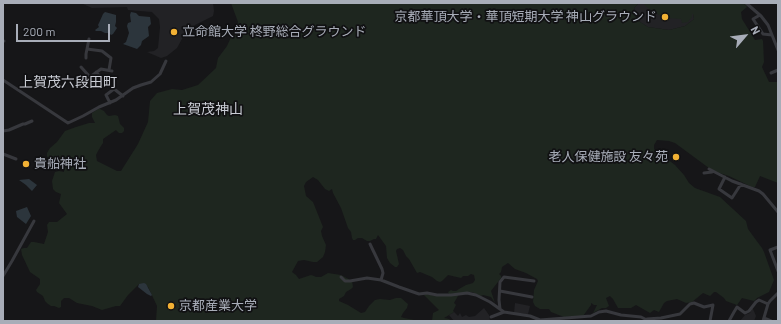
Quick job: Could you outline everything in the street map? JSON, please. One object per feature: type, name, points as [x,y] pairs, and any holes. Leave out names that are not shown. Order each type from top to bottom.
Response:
[{"type":"street","points":[[746,3],[760,14],[768,25],[777,43],[778,50]]},
{"type":"street","points":[[760,14],[753,19],[763,34],[772,35]]},
{"type":"street","points":[[86,58],[89,39]]},
{"type":"street","points":[[81,67],[90,77],[101,69],[111,70],[111,58],[102,52],[87,49]]},
{"type":"street","points":[[3,80],[68,123],[116,100],[133,88],[151,82],[160,74],[166,61]]},
{"type":"street","points":[[771,73],[778,70]]},
{"type":"street","points":[[96,72],[104,81],[123,96]]},
{"type":"street","points":[[110,103],[106,96],[114,89]]},
{"type":"street","points":[[3,131],[32,121]]},
{"type":"street","points":[[3,154],[16,159]]},
{"type":"street","points":[[704,173],[710,171],[759,191],[778,212]]},
{"type":"street","points":[[725,177],[719,189],[732,198],[741,184]]},
{"type":"street","points":[[3,276],[34,220]]},
{"type":"street","points":[[370,244],[382,269],[383,273],[381,280]]},
{"type":"street","points":[[778,247],[770,250],[778,271]]},
{"type":"street","points":[[341,277],[350,282],[367,278],[381,280],[419,294],[427,293],[451,295],[467,293],[476,295],[490,302],[504,312]]},
{"type":"street","points":[[500,309],[500,282],[504,277],[534,281]]},
{"type":"street","points":[[500,291],[532,297]]},
{"type":"street","points":[[771,321],[764,319],[768,304],[778,294]]},
{"type":"street","points":[[729,321],[737,307],[745,313],[749,311],[759,300],[768,304]]},
{"type":"street","points":[[644,319],[680,314],[690,304],[694,303],[704,307],[713,305],[710,321]]},
{"type":"street","points":[[490,316],[504,312],[530,316],[540,320],[591,316],[599,312],[606,311],[621,315],[641,317],[649,321]]},
{"type":"street","points":[[589,321],[591,316]]},
{"type":"shaded area","name":"立命館大学 柊野総合グラウンド","points":[[81,3],[213,3],[214,11],[213,16],[195,25],[183,37],[177,48],[167,56],[161,58],[147,52],[154,51],[158,48],[160,27],[159,19],[152,12],[128,10],[127,7],[92,8]]},
{"type":"shaded area","points":[[231,3],[639,3],[634,8],[637,20],[648,27],[669,30],[685,26],[694,19],[693,14],[688,22],[682,23],[681,19],[659,15],[643,3],[744,3],[747,7],[741,12],[742,19],[755,40],[762,39],[763,41],[764,62],[762,67],[769,82],[778,82],[778,183],[760,176],[755,187],[752,187],[729,176],[713,171],[675,143],[669,141],[657,140],[654,145],[654,149],[675,165],[689,183],[695,188],[720,197],[746,221],[748,229],[764,252],[774,280],[769,292],[754,301],[742,298],[737,305],[726,301],[716,292],[710,296],[703,293],[692,302],[686,303],[677,299],[667,301],[664,303],[659,312],[654,310],[650,313],[636,305],[631,308],[618,308],[610,296],[606,298],[609,306],[606,308],[602,308],[593,313],[597,305],[591,303],[583,316],[564,317],[551,312],[549,309],[540,309],[535,306],[533,302],[534,290],[538,281],[537,279],[515,269],[508,263],[502,267],[499,274],[501,278],[491,291],[495,303],[491,297],[481,296],[472,292],[449,294],[448,292],[451,290],[456,291],[473,283],[475,280],[474,275],[471,274],[461,278],[448,275],[442,281],[437,281],[420,272],[417,273],[403,250],[400,248],[396,251],[399,264],[395,267],[387,258],[386,246],[378,235],[376,239],[370,241],[362,238],[353,240],[332,189],[329,191],[325,189],[318,180],[313,177],[306,182],[304,186],[306,196],[313,202],[323,227],[321,231],[326,245],[325,252],[323,257],[317,262],[304,260],[298,261],[292,272],[299,279],[311,275],[321,277],[328,273],[341,275],[352,281],[353,287],[339,299],[339,301],[361,313],[365,312],[375,300],[401,298],[408,304],[401,317],[419,321],[156,321],[157,306],[148,287],[139,284],[120,306],[102,310],[77,303],[69,298],[64,298],[61,301],[61,307],[51,306],[45,301],[43,296],[37,292],[36,290],[40,284],[40,279],[30,272],[22,255],[21,249],[27,248],[31,242],[44,244],[48,232],[47,225],[49,222],[57,222],[67,214],[59,203],[61,194],[53,189],[52,181],[55,172],[64,172],[64,170],[61,166],[49,160],[47,153],[65,131],[89,123],[95,123],[92,113],[100,109],[109,116],[118,116],[124,131],[119,133],[116,130],[103,139],[103,143],[96,155],[97,161],[117,171],[121,171],[138,144],[148,122],[150,101],[157,93],[172,89],[182,90],[198,85],[216,68],[218,58],[227,46],[238,22]]},
{"type":"shaded area","name":"京都華頂大学・華頂短期大学 神山グラウンド","points":[[639,3],[695,3],[693,14],[694,19],[685,26],[669,30],[648,27],[637,20],[634,8]]},
{"type":"shaded area","points":[[105,12],[116,15],[115,26],[117,28],[111,35],[109,33],[95,30],[99,27],[98,25]]},
{"type":"shaded area","points":[[131,12],[136,13],[139,16],[150,17],[151,24],[148,27],[149,36],[142,41],[141,45],[137,49],[123,44],[126,42],[129,33],[127,26],[128,23],[131,22]]},
{"type":"shaded area","points":[[29,179],[37,185],[32,191],[19,180]]},
{"type":"shaded area","points":[[27,207],[31,216],[26,224],[17,217],[16,211]]},
{"type":"shaded area","points":[[144,283],[152,295],[151,296],[138,287],[139,284]]},
{"type":"shaded area","points":[[459,294],[454,303],[456,305],[453,311],[454,312],[444,318],[451,321],[432,321],[433,313],[439,310],[424,295],[436,296]]},
{"type":"shaded area","points":[[515,303],[530,306],[528,314],[514,313]]},
{"type":"shaded area","points":[[484,308],[489,315],[490,321],[454,321],[449,315],[454,312],[458,316],[460,313],[462,317],[466,315],[469,317],[475,316]]},
{"type":"shaded area","points":[[752,309],[756,316],[754,321],[740,321],[745,315],[750,313]]},
{"type":"place","name":"京都華頂大学・華頂短期大学 神山グラウンド","points":[[665,17]]},
{"type":"place","name":"立命館大学 柊野総合グラウンド","points":[[174,32]]},
{"type":"place","name":"老人保健施設 友々苑","points":[[676,157]]},
{"type":"place","name":"貴船神社","points":[[26,164]]},
{"type":"place","name":"京都産業大学","points":[[171,306]]},
{"type":"district","name":"上賀茂六段田町","points":[[68,82]]},
{"type":"district","name":"上賀茂神山","points":[[208,109]]}]
